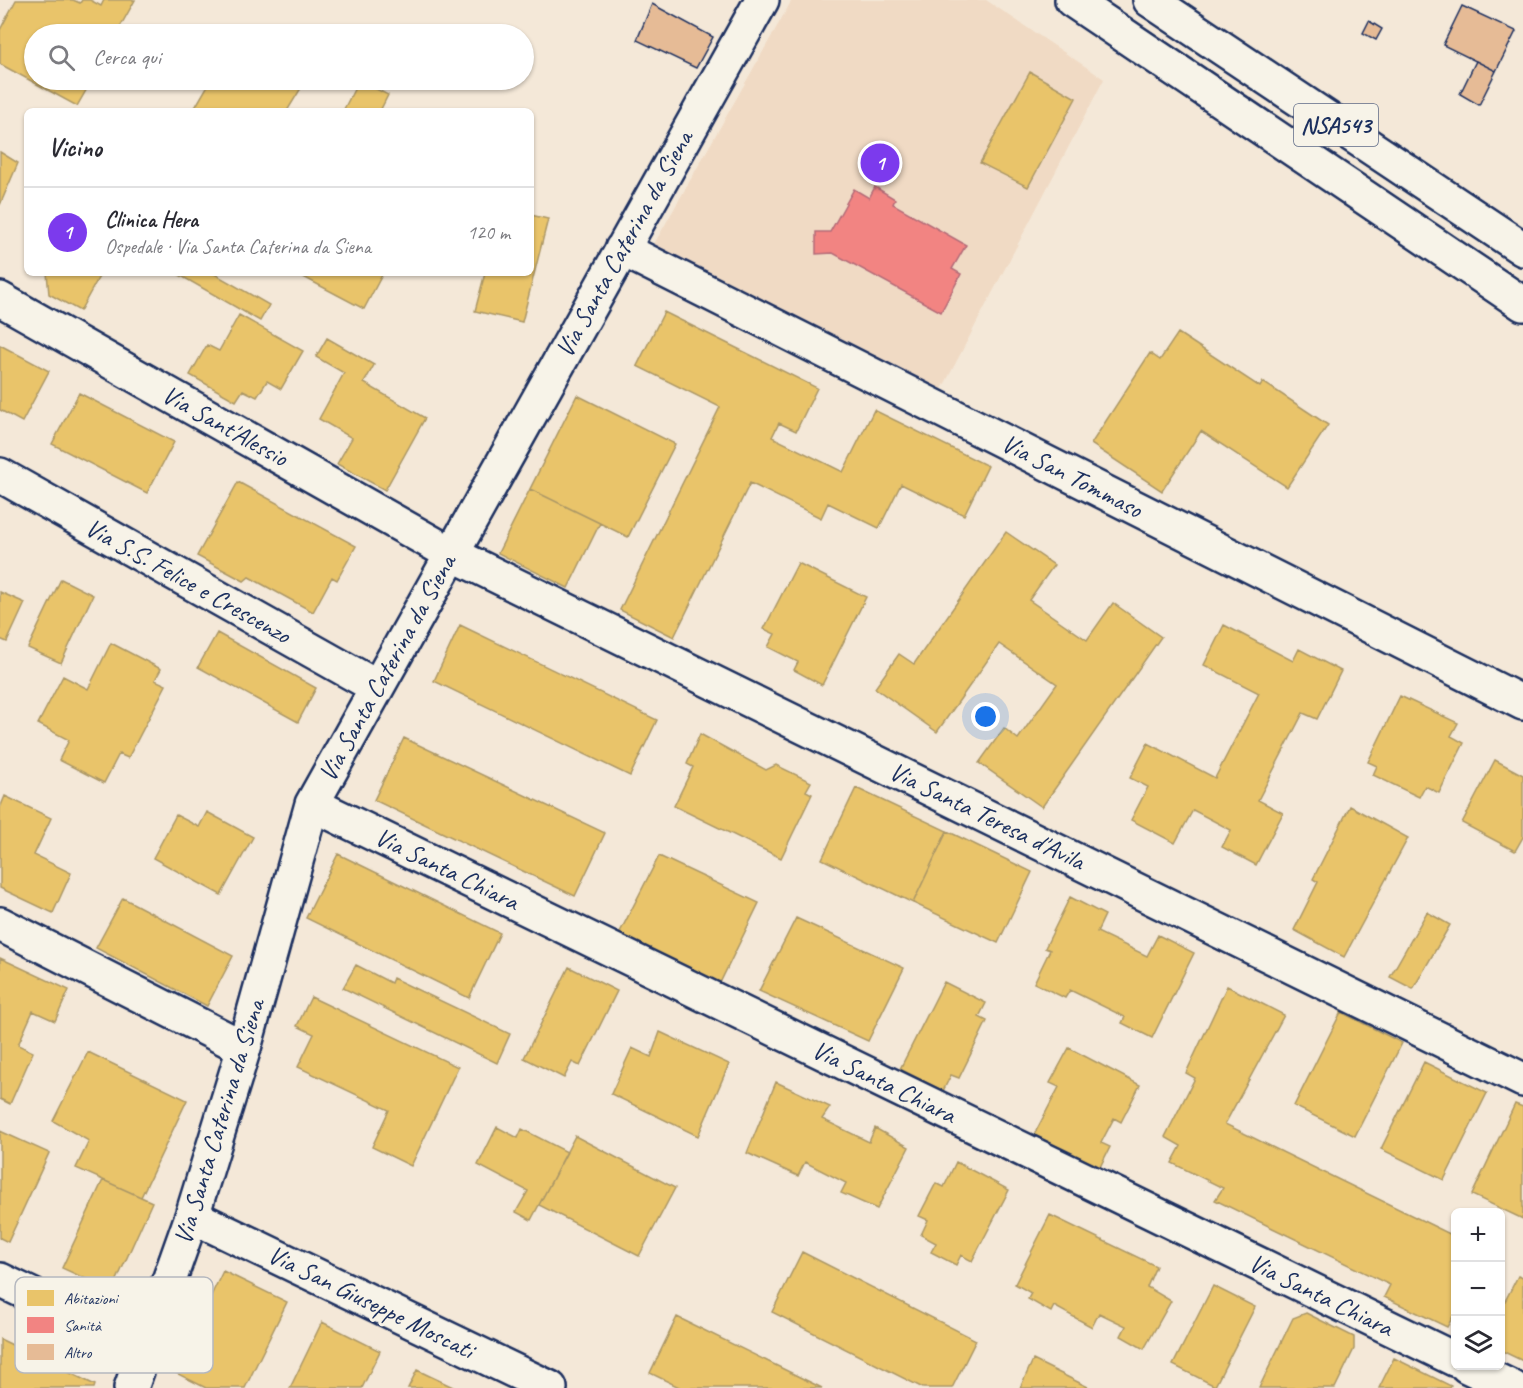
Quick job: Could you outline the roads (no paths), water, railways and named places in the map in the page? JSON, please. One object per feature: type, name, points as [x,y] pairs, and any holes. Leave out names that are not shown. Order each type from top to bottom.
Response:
[{"type":"main road","name":"Via Santa Caterina da Siena","points":[[170,1277],[192,1216],[244,1047],[312,804],[450,553],[762,0]]},
{"type":"main road","points":[[1072,0],[1523,304]]},
{"type":"main road","name":"NSA543","points":[[1150,0],[1523,249]]},
{"type":"main road","name":"Via San Tommaso","points":[[622,249],[1523,704]]},
{"type":"main road","name":"Via Sant'Alessio","points":[[0,299],[450,553]]},
{"type":"main road","name":"Via S.S. Felice e Crescenzo","points":[[0,475],[375,687]]},
{"type":"main road","name":"Via Santa Teresa d'Avila","points":[[450,553],[1523,1080]]},
{"type":"main road","name":"Via Santa Chiara","points":[[312,804],[1451,1358]]},
{"type":"main road","points":[[0,924],[244,1047]]},
{"type":"main road","name":"Via San Giuseppe Moscati","points":[[192,1216],[550,1388]]},
{"type":"main road","points":[[0,1280],[15,1287]]},
{"type":"main road","points":[[1477,1370],[1513,1388]]},
{"type":"main road","name":"Via Santa Caterina da Siena","points":[[131,1388],[136,1373]]},
{"type":"place","name":"Clinica Hera","points":[[880,163]]}]
